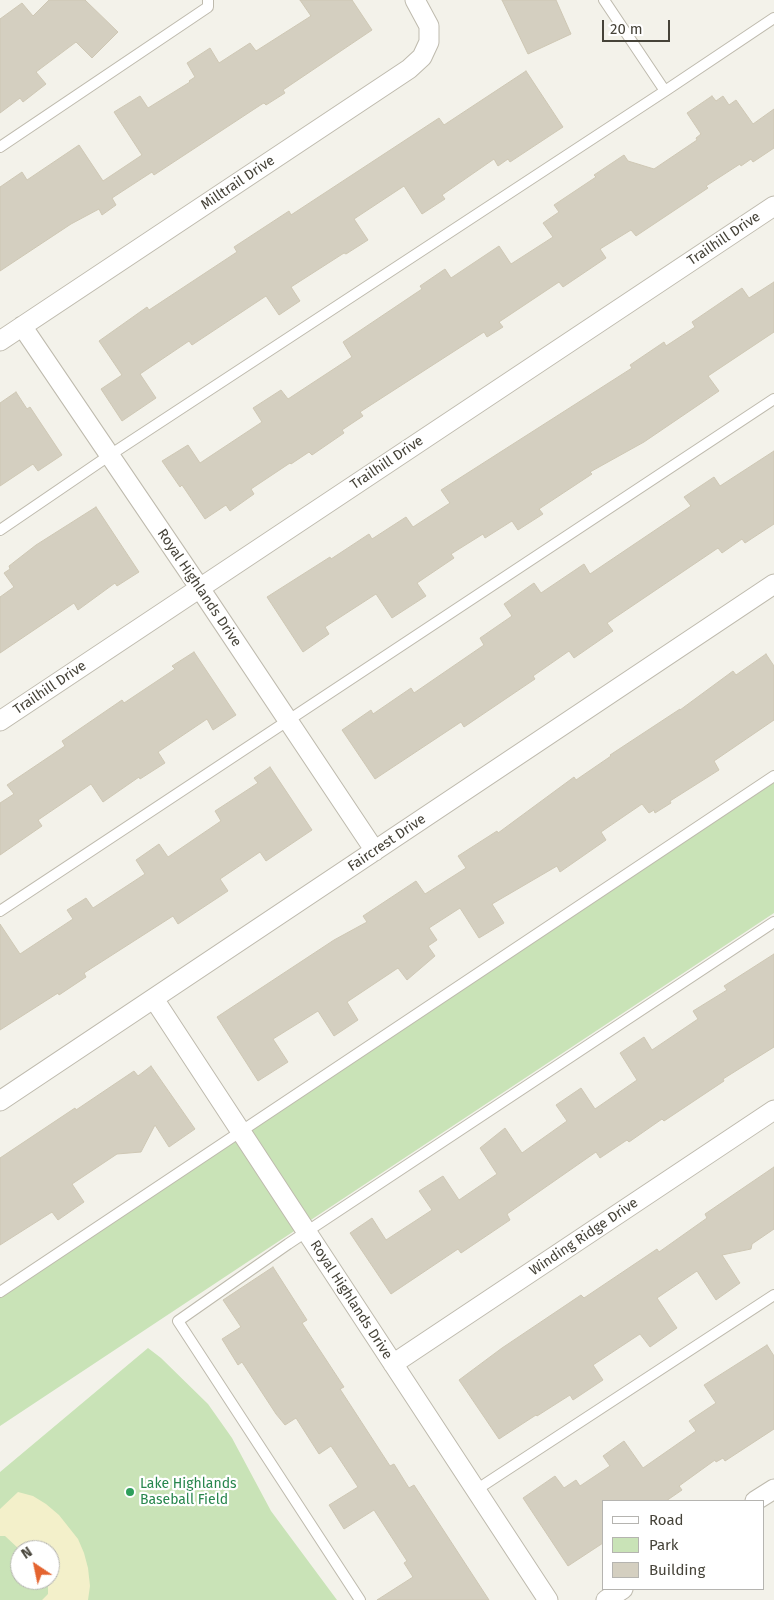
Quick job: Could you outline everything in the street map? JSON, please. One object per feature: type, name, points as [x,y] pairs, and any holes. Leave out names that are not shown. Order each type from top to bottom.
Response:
[{"type":"street","name":"Milltrail Drive","points":[[0,341],[409,69],[422,57],[429,42],[429,26],[415,0]]},
{"type":"street","name":"Trailhill Drive","points":[[0,721],[774,206]]},
{"type":"street","name":"Royal Highlands Drive","points":[[22,326],[375,851]]},
{"type":"street","name":"Faircrest Drive","points":[[0,1101],[774,584]]},
{"type":"street","name":"Royal Highlands Drive","points":[[154,999],[548,1600]]},
{"type":"street","name":"Winding Ridge Drive","points":[[393,1364],[774,1110]]},
{"type":"street","points":[[757,1500],[774,1489]]},
{"type":"street","points":[[606,1600],[621,1590]]},
{"type":"lane","points":[[0,147],[208,7],[208,0]]},
{"type":"lane","points":[[604,0],[665,91]]},
{"type":"lane","points":[[0,530],[110,455],[774,18]]},
{"type":"lane","points":[[0,910],[774,399]]},
{"type":"lane","points":[[0,1292],[774,776]]},
{"type":"lane","points":[[360,1600],[178,1321],[307,1231],[774,922]]},
{"type":"lane","points":[[476,1490],[774,1295]]},
{"type":"green space","points":[[774,772],[774,913],[0,1426],[0,1291]]},
{"type":"green space","name":"Lake Highlands Baseball Field","points":[[148,1348],[161,1358],[208,1404],[232,1438],[271,1511],[337,1600],[0,1600],[0,1472]]},
{"type":"sand","points":[[18,1492],[33,1496],[59,1515],[78,1539],[84,1553],[90,1586],[88,1600],[42,1600],[48,1594],[48,1590],[60,1590],[60,1540],[10,1541],[5,1536],[0,1536],[0,1509]]},
{"type":"building","points":[[49,0],[85,0],[118,32],[92,58],[76,42],[36,72],[46,84],[23,102],[20,98],[0,113],[0,19],[22,3],[33,16]]},
{"type":"building","points":[[300,0],[352,0],[372,30],[283,90],[285,93],[266,105],[262,104],[154,175],[152,172],[112,198],[116,205],[102,215],[99,209],[71,224],[0,271],[0,187],[22,172],[27,180],[79,145],[103,181],[142,155],[114,112],[140,96],[148,108],[190,82],[195,77],[187,63],[210,48],[219,63],[250,43],[256,51],[311,16]]},
{"type":"building","points":[[502,0],[556,0],[571,34],[528,54]]},
{"type":"building","points":[[526,71],[563,127],[510,162],[508,159],[498,166],[494,159],[442,195],[445,199],[422,214],[404,186],[354,219],[368,240],[291,287],[300,301],[279,315],[266,296],[192,345],[189,341],[140,374],[156,398],[122,421],[101,389],[122,375],[99,341],[147,307],[149,310],[237,252],[234,247],[289,211],[291,215],[439,118],[444,125]]},
{"type":"building","points":[[712,96],[716,101],[723,96],[729,105],[736,100],[753,124],[774,109],[774,148],[753,162],[751,159],[741,166],[740,164],[706,186],[708,188],[636,236],[631,230],[600,249],[606,258],[563,287],[559,282],[499,322],[503,327],[487,337],[484,332],[360,412],[363,416],[342,430],[344,433],[312,455],[309,452],[251,489],[254,494],[230,511],[226,505],[205,519],[182,485],[180,487],[162,461],[188,445],[200,463],[262,422],[253,408],[281,390],[288,399],[352,357],[343,342],[422,289],[420,286],[445,269],[451,278],[499,246],[511,264],[553,237],[543,223],[559,212],[554,205],[596,177],[594,175],[624,155],[628,161],[654,169],[697,140],[696,138],[701,134],[687,113]]},
{"type":"building","points":[[774,282],[774,332],[708,376],[719,391],[644,442],[590,472],[592,474],[539,509],[543,514],[518,530],[512,521],[485,538],[483,534],[451,554],[454,558],[417,583],[426,596],[392,618],[376,594],[325,627],[329,634],[303,652],[267,597],[369,534],[372,539],[406,517],[413,527],[450,503],[441,490],[632,368],[630,365],[664,342],[666,346],[695,327],[692,322],[742,288],[749,298]]},
{"type":"building","points":[[16,392],[27,409],[30,407],[62,455],[38,471],[33,464],[0,486],[0,403]]},
{"type":"building","points":[[774,451],[774,524],[745,543],[742,539],[722,553],[718,548],[607,623],[613,631],[574,658],[569,651],[533,676],[535,679],[464,727],[461,722],[375,779],[342,730],[371,710],[373,714],[411,688],[414,693],[484,645],[480,638],[512,616],[504,604],[534,583],[541,593],[584,564],[590,574],[691,506],[684,497],[714,477],[720,486]]},
{"type":"building","points":[[96,507],[139,572],[117,586],[115,583],[78,610],[74,603],[0,653],[0,597],[14,587],[4,573],[10,569],[9,566],[36,545]]},
{"type":"building","points":[[194,652],[236,715],[213,730],[207,719],[158,752],[165,763],[140,779],[139,777],[103,802],[91,784],[38,820],[42,826],[0,855],[0,803],[14,794],[7,785],[65,746],[62,741],[122,700],[124,703],[175,669],[172,666]]},
{"type":"building","points":[[766,654],[774,666],[774,720],[714,761],[719,770],[670,801],[671,803],[655,813],[654,810],[649,813],[642,804],[601,832],[606,840],[560,872],[557,866],[492,904],[504,923],[479,938],[460,908],[429,928],[437,940],[428,946],[435,956],[407,980],[398,968],[347,1002],[358,1020],[334,1036],[318,1011],[273,1039],[288,1062],[258,1081],[217,1017],[334,940],[367,922],[363,916],[416,881],[425,894],[466,868],[458,856],[497,831],[498,833],[574,777],[576,780],[610,755],[680,710],[733,671],[736,675]]},
{"type":"building","points":[[270,767],[312,830],[266,861],[260,852],[220,879],[228,891],[178,924],[173,916],[84,973],[86,977],[59,995],[58,993],[0,1030],[0,924],[20,954],[73,919],[67,910],[86,898],[93,908],[145,874],[136,860],[159,844],[168,857],[221,821],[215,811],[258,783],[254,778]]},
{"type":"building","points":[[774,954],[774,1047],[723,1079],[724,1081],[664,1121],[662,1119],[629,1142],[627,1140],[600,1158],[596,1152],[507,1214],[510,1220],[461,1253],[458,1249],[391,1294],[350,1233],[372,1218],[386,1240],[432,1210],[419,1191],[443,1176],[459,1200],[497,1174],[480,1148],[505,1128],[522,1153],[567,1121],[556,1105],[581,1088],[595,1109],[637,1080],[620,1053],[644,1037],[652,1050],[698,1019],[693,1011],[727,990],[724,986]]},
{"type":"building","points":[[151,1066],[195,1129],[169,1147],[155,1125],[141,1152],[117,1154],[72,1184],[84,1202],[58,1220],[52,1212],[0,1245],[0,1158],[134,1071],[138,1076]]},
{"type":"building","points":[[774,1167],[774,1229],[752,1244],[751,1249],[722,1255],[740,1283],[716,1300],[697,1271],[657,1298],[677,1328],[650,1347],[640,1334],[593,1365],[603,1380],[573,1400],[570,1395],[499,1439],[459,1380],[502,1348],[581,1295],[584,1298],[657,1249],[659,1252],[707,1218],[705,1214]]},
{"type":"building","points":[[273,1267],[307,1320],[302,1323],[344,1387],[340,1389],[390,1466],[394,1464],[409,1488],[414,1485],[489,1600],[377,1600],[413,1577],[404,1563],[407,1561],[374,1510],[344,1529],[329,1505],[358,1487],[331,1446],[319,1454],[296,1418],[285,1425],[242,1362],[238,1365],[222,1339],[241,1327],[223,1300]]},
{"type":"building","points":[[767,1345],[774,1356],[774,1429],[725,1461],[723,1458],[716,1462],[715,1460],[679,1486],[682,1490],[667,1500],[602,1500],[602,1544],[568,1566],[523,1498],[555,1476],[564,1488],[576,1480],[580,1486],[610,1466],[603,1456],[624,1441],[643,1468],[696,1431],[689,1421],[716,1403],[704,1385]]},
{"type":"place","name":"Lake Highlands Baseball Field","points":[[130,1492]]}]
